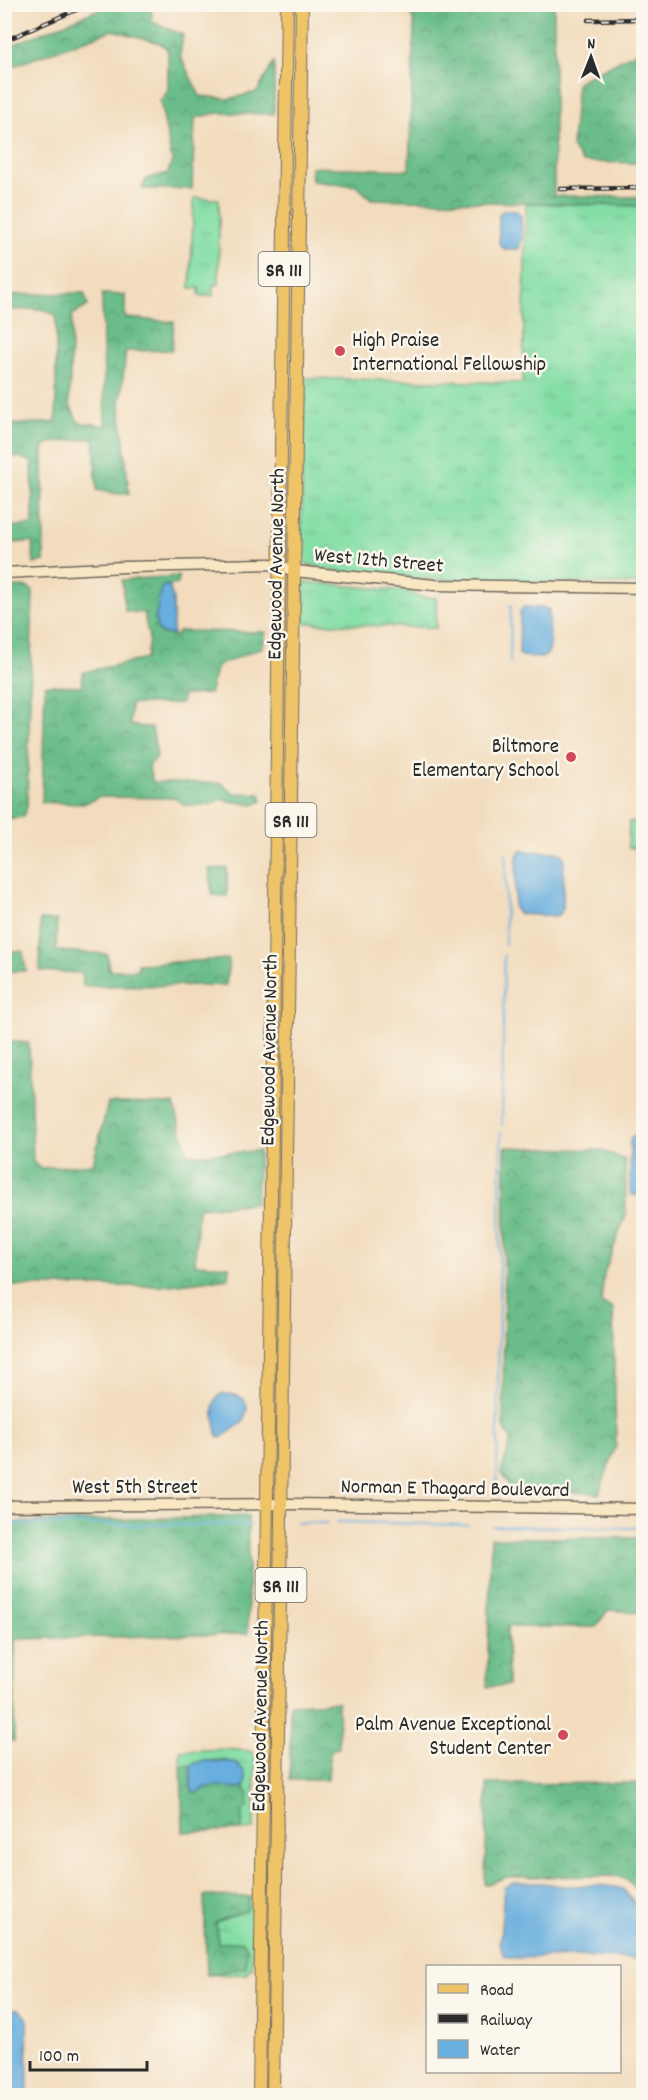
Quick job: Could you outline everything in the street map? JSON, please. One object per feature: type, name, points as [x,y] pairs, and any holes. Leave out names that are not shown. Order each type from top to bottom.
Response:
[{"type":"main road","name":"Edgewood Avenue North","points":[[259,2096],[287,4]]},
{"type":"main road","name":"Edgewood Avenue North","points":[[273,2096],[302,4]]},
{"type":"street","name":"West 12th Street","points":[[4,573],[170,565],[279,565],[294,572],[435,585],[644,588]]},
{"type":"street","name":"Norman E Thagard Boulevard","points":[[266,1505],[644,1509]]},
{"type":"street","name":"West 5th Street","points":[[4,1506],[266,1505]]},
{"type":"green space","points":[[112,4],[151,5],[152,22],[183,35],[180,56],[200,96],[229,99],[257,92],[274,62],[274,114],[217,113],[195,118],[192,189],[142,189],[146,179],[168,173],[172,161],[160,101],[168,91],[168,50],[160,43],[113,30],[5,69],[5,48]]},
{"type":"green space","points":[[408,5],[554,5],[554,196],[643,197],[643,206],[371,199],[357,186],[312,181],[311,167],[409,170],[414,24]]},
{"type":"green space","points":[[644,50],[643,163],[582,162],[572,147],[577,82]]},
{"type":"green space","points":[[194,198],[219,199],[219,284],[213,285],[213,296],[199,296],[199,288],[190,288]]},
{"type":"green space","points":[[526,203],[643,206],[643,584],[405,578],[355,574],[319,568],[301,560],[303,378],[523,383]]},
{"type":"green space","points":[[84,293],[88,306],[72,315],[69,403],[78,422],[105,426],[102,294],[125,295],[125,318],[174,322],[172,350],[126,351],[120,405],[129,494],[97,490],[94,438],[49,443],[43,448],[44,561],[34,564],[32,542],[5,543],[5,527],[33,525],[32,462],[19,457],[5,457],[5,425],[56,422],[56,315],[41,309],[5,310],[5,295]]},
{"type":"green space","points":[[178,576],[178,584],[162,586],[159,633],[176,636],[179,631],[266,632],[263,647],[217,666],[209,694],[183,695],[181,704],[131,704],[130,725],[152,728],[157,757],[148,766],[153,782],[221,783],[233,793],[260,794],[262,801],[253,805],[219,799],[210,805],[184,805],[175,798],[99,797],[83,804],[42,802],[45,685],[82,686],[83,672],[146,659],[149,639],[144,613],[125,611],[122,580]]},
{"type":"green space","points":[[304,582],[407,591],[418,597],[436,598],[436,628],[304,623]]},
{"type":"green space","points":[[27,587],[33,591],[27,807],[23,817],[5,819],[4,650],[12,612],[5,605],[5,588]]},
{"type":"green space","points":[[629,822],[643,822],[643,848],[628,848]]},
{"type":"green space","points":[[227,868],[227,896],[212,895],[209,869]]},
{"type":"green space","points":[[40,920],[57,920],[56,951],[107,954],[109,970],[137,970],[138,964],[229,959],[226,985],[83,986],[82,973],[40,971]]},
{"type":"green space","points":[[23,951],[26,971],[5,971],[5,952]]},
{"type":"green space","points":[[5,1041],[29,1043],[33,1162],[40,1168],[93,1164],[108,1103],[174,1104],[188,1155],[259,1151],[256,1203],[198,1208],[195,1264],[229,1266],[229,1278],[161,1286],[5,1286]]},
{"type":"green space","points":[[505,1147],[601,1150],[625,1160],[626,1214],[604,1274],[601,1303],[613,1309],[616,1446],[599,1494],[511,1488],[501,1473],[511,1439],[503,1427]]},
{"type":"green space","points":[[248,1516],[248,1634],[15,1639],[14,1741],[5,1740],[5,1523]]},
{"type":"green space","points":[[491,1538],[643,1538],[643,1613],[608,1610],[596,1627],[507,1627],[508,1685],[487,1687]]},
{"type":"green space","points":[[338,1702],[339,1748],[330,1750],[328,1780],[290,1780],[290,1704]]},
{"type":"green space","points":[[227,1749],[250,1751],[255,1756],[254,1829],[242,1830],[242,1810],[249,1795],[244,1787],[247,1780],[232,1763],[216,1760],[181,1766],[180,1751]]},
{"type":"green space","points":[[181,1766],[191,1766],[191,1787],[198,1793],[215,1786],[244,1787],[249,1794],[248,1807],[242,1811],[242,1830],[183,1832]]},
{"type":"green space","points":[[643,1783],[643,1897],[630,1882],[618,1876],[507,1877],[485,1885],[487,1784]]},
{"type":"green space","points":[[204,1896],[249,1897],[247,1910],[216,1922],[218,1943],[242,1941],[247,1948],[246,1967],[207,1975]]},
{"type":"green space","points":[[249,1897],[253,1897],[252,1967],[247,1974],[207,1975],[246,1967],[241,1942],[218,1943],[216,1922],[247,1910]]},
{"type":"water","points":[[505,210],[516,211],[521,215],[522,238],[519,249],[504,249],[499,243],[499,214]]},
{"type":"water","points":[[169,585],[173,598],[173,635],[159,633],[155,619],[162,586]]},
{"type":"water","points":[[524,607],[549,610],[550,648],[547,655],[541,658],[519,654],[520,611]]},
{"type":"water","points":[[520,851],[562,854],[564,858],[563,908],[560,914],[556,916],[519,914],[514,908],[517,856]]},
{"type":"water","points":[[643,1135],[643,1195],[632,1195],[630,1192],[630,1142],[631,1137]]},
{"type":"water","points":[[221,1394],[240,1396],[244,1399],[247,1408],[243,1422],[221,1438],[218,1437],[214,1408]]},
{"type":"water","points":[[204,1761],[235,1762],[245,1773],[244,1787],[215,1786],[198,1793],[193,1792],[191,1766]]},
{"type":"water","points":[[534,1882],[562,1886],[608,1886],[623,1889],[643,1913],[643,1959],[504,1956],[500,1943],[504,1888],[512,1883]]},
{"type":"water","points":[[4,2009],[19,2010],[27,2017],[28,2089],[25,2095],[5,2095]]},
{"type":"waterway","points":[[510,663],[511,605]]},
{"type":"waterway","points":[[505,944],[506,855]]},
{"type":"waterway","points":[[502,1125],[504,956]]},
{"type":"waterway","points":[[497,1493],[501,1133]]},
{"type":"waterway","points":[[337,1522],[468,1525]]},
{"type":"waterway","points":[[297,1523],[327,1523]]},
{"type":"waterway","points":[[4,1524],[251,1525]]},
{"type":"waterway","points":[[492,1526],[644,1528]]},
{"type":"railway","points":[[4,41],[90,4]]},
{"type":"railway","points":[[588,20],[644,19]]},
{"type":"railway","points":[[560,189],[644,188]]},
{"type":"place","name":"High Praise International Fellowship","points":[[340,351]]},
{"type":"place","name":"Biltmore Elementary School","points":[[571,757]]},
{"type":"place","name":"Palm Avenue Exceptional Student Center","points":[[563,1735]]}]
